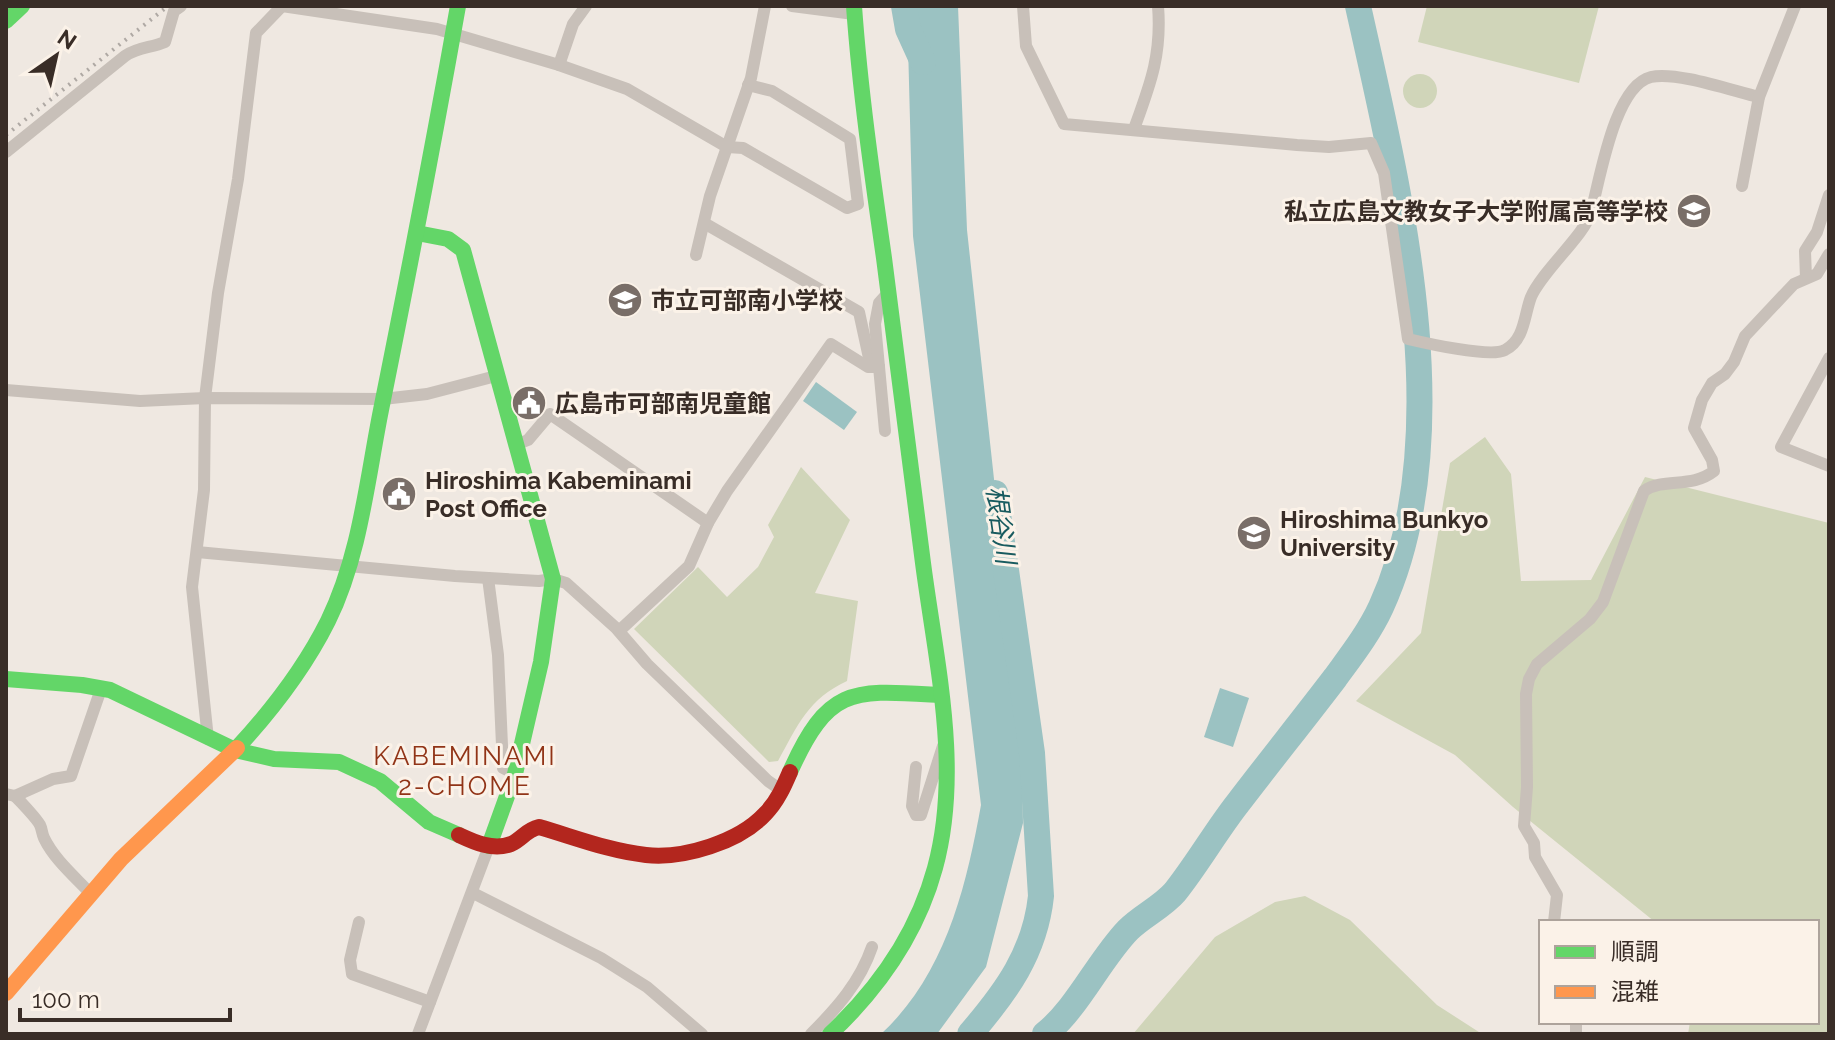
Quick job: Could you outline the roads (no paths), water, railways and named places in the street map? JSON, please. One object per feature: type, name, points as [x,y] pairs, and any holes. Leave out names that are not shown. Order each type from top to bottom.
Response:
[{"type":"main road","points":[[6,21],[22,6]]},
{"type":"main road","points":[[6,993],[90,893],[271,711],[302,669],[329,619],[350,565],[417,233],[458,6]]},
{"type":"main road","points":[[830,1034],[877,987],[902,945],[933,879],[946,800],[940,695],[854,10]]},
{"type":"main road","points":[[417,233],[447,237],[457,242],[463,250],[553,579],[541,662],[515,774],[489,846]]},
{"type":"main road","points":[[6,679],[60,682],[110,690],[235,750],[274,759],[339,762],[380,781],[429,822],[477,843],[489,846],[510,844],[529,829],[539,827],[659,856],[690,850],[754,824],[771,808],[810,732],[824,713],[838,702],[853,696],[888,693],[940,695]]},
{"type":"street","points":[[6,152],[125,56],[137,48],[165,42],[174,11],[181,6]]},
{"type":"street","points":[[208,739],[192,587],[204,490],[205,398],[256,33],[282,6],[417,25],[454,35],[559,65],[627,89],[727,147],[743,148],[847,208],[858,204],[850,139],[772,91],[748,85]]},
{"type":"street","points":[[559,65],[573,24],[586,6]]},
{"type":"street","points":[[696,255],[748,85],[765,6]]},
{"type":"street","points":[[792,6],[854,10]]},
{"type":"street","points":[[1023,6],[1026,46],[1064,124],[1308,145],[1371,143],[1384,173],[1408,339],[1488,353],[1504,351],[1520,335],[1532,296],[1590,217],[1610,139],[1631,91],[1649,77],[1670,76],[1759,97]]},
{"type":"street","points":[[1134,129],[1154,75],[1158,6]]},
{"type":"street","points":[[1742,186],[1759,97],[1795,6]]},
{"type":"street","points":[[1806,278],[1805,251],[1817,232],[1829,195]]},
{"type":"street","points":[[704,223],[859,312],[869,358],[879,367]]},
{"type":"street","points":[[1554,920],[1557,895],[1535,857],[1534,843],[1524,826],[1527,787],[1526,694],[1529,679],[1537,664],[1590,619],[1603,602],[1644,491],[1651,486],[1703,479],[1714,471],[1712,460],[1694,428],[1702,400],[1712,383],[1725,374],[1734,362],[1745,336],[1757,322],[1794,284],[1817,274],[1829,254]]},
{"type":"street","points":[[885,431],[875,324],[879,303],[888,293]]},
{"type":"street","points":[[619,631],[689,566],[708,523],[727,491],[831,344],[868,367],[879,367]]},
{"type":"street","points":[[1829,358],[1781,447],[1829,466]]},
{"type":"street","points":[[6,390],[140,401],[205,398],[383,399],[427,394],[496,376]]},
{"type":"street","points":[[515,445],[528,440],[550,414],[708,523]]},
{"type":"street","points":[[197,552],[488,578],[553,579],[566,583],[619,631],[647,664],[768,781],[781,790]]},
{"type":"street","points":[[488,578],[498,655],[503,768],[515,774]]},
{"type":"street","points":[[9,798],[53,779],[71,776],[101,689]]},
{"type":"street","points":[[916,767],[912,806],[916,815],[921,815],[944,743]]},
{"type":"street","points":[[9,798],[24,805],[27,813],[39,823],[44,838],[62,863],[90,893]]},
{"type":"street","points":[[418,1034],[489,846]]},
{"type":"street","points":[[473,893],[601,958],[647,987],[702,1034]]},
{"type":"street","points":[[359,922],[350,960],[352,974],[430,1002]]},
{"type":"street","points":[[811,1034],[855,984],[865,968],[872,947]]},
{"type":"water","points":[[907,6],[958,6],[967,230],[1021,728],[1023,823],[986,967],[937,1034],[881,1034],[903,1011],[937,958],[960,898],[981,805],[913,236]]},
{"type":"water","points":[[816,382],[857,412],[844,430],[803,401]]},
{"type":"water","points":[[1220,688],[1249,698],[1233,747],[1204,737]]},
{"type":"waterway","name":"根谷川","points":[[904,6],[908,29],[923,62]]},
{"type":"waterway","points":[[1045,1034],[1078,998],[1128,930],[1175,892],[1230,814],[1347,661],[1381,607],[1405,539],[1417,465],[1419,388],[1414,309],[1390,151],[1358,6]]},
{"type":"waterway","name":"根谷川","points":[[970,1034],[1017,971],[1032,936],[1041,896],[1032,753],[995,493]]},
{"type":"railway","points":[[6,135],[168,6]]},
{"type":"place","name":"私立広島文教女子大学附属高等学校","points":[[1694,211]]},
{"type":"place","name":"市立可部南小学校","points":[[625,300]]},
{"type":"place","name":"広島市可部南児童館","points":[[529,403]]},
{"type":"place","name":"Hiroshima Kabeminami Post Office","points":[[399,494]]},
{"type":"place","name":"Hiroshima Bunkyo University","points":[[1254,533]]},
{"type":"district","name":"KABEMINAMI 2-CHOME","points":[[465,771]]}]
